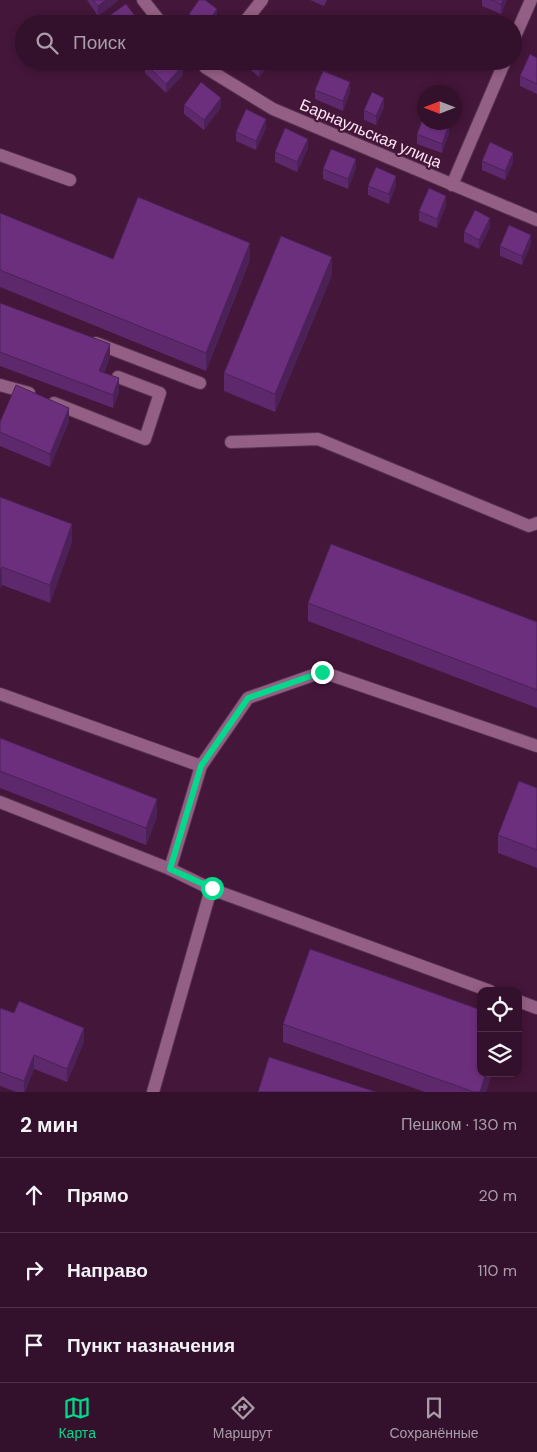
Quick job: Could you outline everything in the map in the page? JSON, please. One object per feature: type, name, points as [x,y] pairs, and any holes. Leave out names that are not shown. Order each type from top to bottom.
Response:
[{"type":"street","points":[[143,0],[155,15]]},
{"type":"street","points":[[250,15],[262,0]]},
{"type":"street","points":[[522,20],[531,0]]},
{"type":"street","name":"Барнаульская улица","points":[[215,70],[273,108],[537,220]]},
{"type":"street","points":[[452,185],[501,70]]},
{"type":"street","points":[[0,154],[70,180]]},
{"type":"street","points":[[82,337],[200,383]]},
{"type":"street","points":[[0,385],[19,389],[145,440],[160,393],[118,377]]},
{"type":"street","points":[[231,442],[318,439],[529,526],[537,523]]},
{"type":"street","points":[[170,869],[201,766],[248,698],[322,672],[537,746]]},
{"type":"street","points":[[0,694],[201,766]]},
{"type":"street","points":[[0,802],[170,869],[212,888],[479,987]]},
{"type":"street","points":[[153,1092],[212,888]]},
{"type":"street","points":[[522,1002],[537,1008]]},
{"type":"street","points":[[159,1071],[163,1092]]},
{"type":"building","points":[[93,0],[106,0],[98,6]]},
{"type":"building","points":[[199,0],[205,0],[217,9],[213,15],[189,14]]},
{"type":"building","points":[[491,0],[503,0],[501,4]]},
{"type":"building","points":[[126,4],[134,15],[110,15]]},
{"type":"building","points":[[530,54],[537,58],[537,84],[520,76]]},
{"type":"building","points":[[152,70],[179,70],[166,84]]},
{"type":"building","points":[[323,71],[350,82],[343,101],[315,90]]},
{"type":"building","points":[[201,82],[221,98],[204,120],[184,105]]},
{"type":"building","points":[[372,92],[384,98],[376,116],[364,110]]},
{"type":"building","points":[[246,109],[266,119],[256,141],[236,132]]},
{"type":"building","points":[[285,128],[308,139],[297,162],[275,152]]},
{"type":"building","points":[[419,130],[447,130],[442,144],[417,134]]},
{"type":"building","points":[[490,142],[513,153],[505,171],[482,161]]},
{"type":"building","points":[[331,149],[356,159],[348,179],[323,169]]},
{"type":"building","points":[[376,167],[396,176],[389,194],[368,186]]},
{"type":"building","points":[[429,188],[446,196],[437,219],[419,211]]},
{"type":"building","points":[[138,197],[250,243],[206,353],[0,270],[0,213],[113,259]]},
{"type":"building","points":[[475,210],[490,218],[479,240],[464,232]]},
{"type":"building","points":[[509,225],[531,235],[522,256],[500,246]]},
{"type":"building","points":[[281,236],[332,257],[275,394],[224,373]]},
{"type":"building","points":[[0,303],[110,344],[99,371],[119,378],[113,395],[0,352]]},
{"type":"building","points":[[16,385],[69,408],[50,454],[0,432],[0,422]]},
{"type":"building","points":[[0,497],[72,524],[50,585],[2,567],[0,571]]},
{"type":"building","points":[[331,544],[537,622],[537,690],[308,603]]},
{"type":"building","points":[[0,738],[157,799],[146,828],[0,771]]},
{"type":"building","points":[[519,781],[537,788],[537,850],[498,835]]},
{"type":"building","points":[[310,949],[477,1009],[477,1077],[485,1077],[480,1092],[474,1092],[283,1024]]},
{"type":"building","points":[[19,1001],[84,1028],[67,1069],[34,1055],[24,1081],[0,1072],[0,1008],[14,1013]]},
{"type":"building","points":[[269,1057],[376,1092],[258,1092]]},
{"type":"route","points":[[212,888],[170,869],[201,766],[248,698],[322,672]]}]
